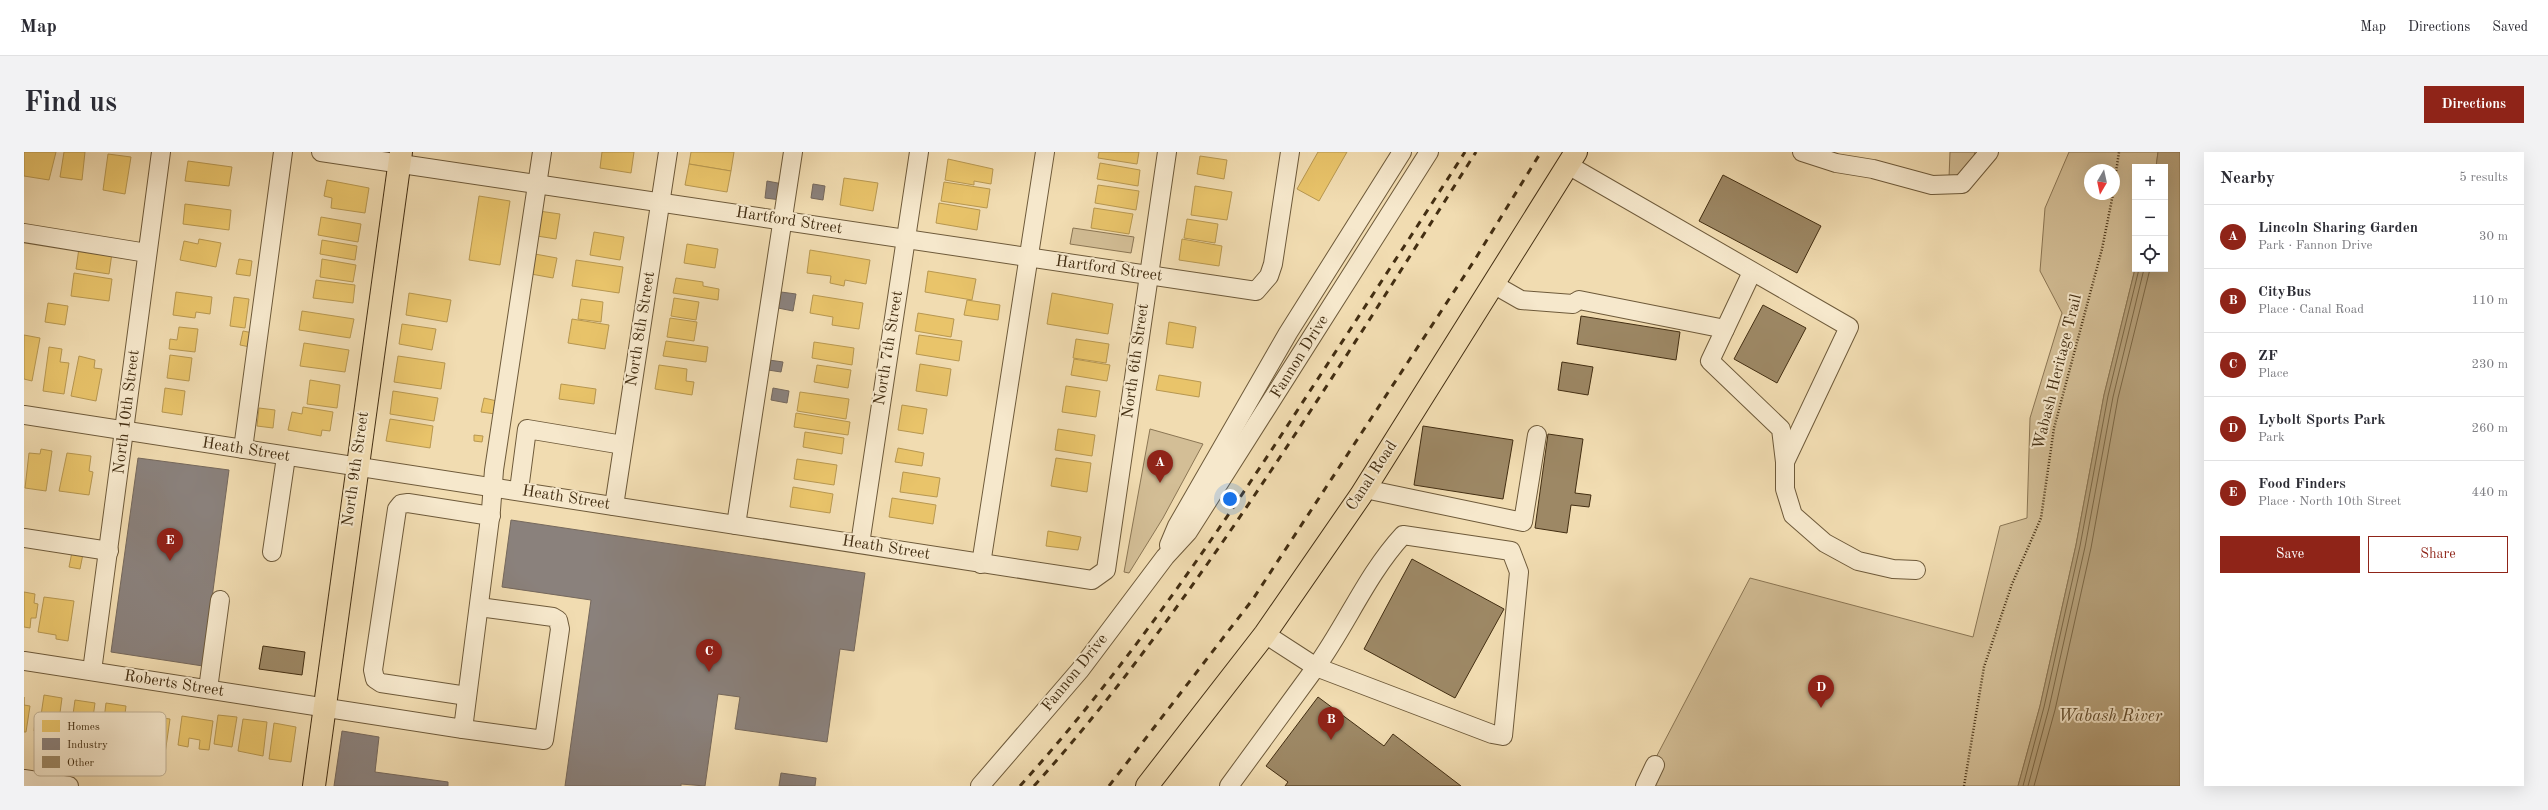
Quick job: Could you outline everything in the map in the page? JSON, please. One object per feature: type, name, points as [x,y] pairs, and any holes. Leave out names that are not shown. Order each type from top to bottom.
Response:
[{"type":"main road","name":"North 9th Street","points":[[314,786],[356,468],[400,158]]},
{"type":"main road","name":"Canal Road","points":[[1147,786],[1265,634],[1365,489],[1572,158]]},
{"type":"street","name":"North 10th Street","points":[[92,671],[126,430],[160,152]]},
{"type":"street","points":[[243,449],[283,152]]},
{"type":"street","name":"Hartford Street","points":[[321,152],[400,158],[537,183],[1256,291],[1269,276],[1273,264],[1290,152]]},
{"type":"street","points":[[462,729],[491,516],[493,486],[542,152]]},
{"type":"street","name":"North 8th Street","points":[[614,506],[668,152]]},
{"type":"street","points":[[736,525],[793,152]]},
{"type":"street","name":"North 7th Street","points":[[860,544],[919,152]]},
{"type":"street","points":[[981,564],[1028,257],[1046,152]]},
{"type":"street","name":"North 6th Street","points":[[1106,570],[1167,152]]},
{"type":"street","name":"Fannon Drive","points":[[1165,557],[1177,526],[1288,333],[1402,152]]},
{"type":"street","name":"Fannon Drive","points":[[980,786],[1080,670],[1165,557],[1188,532],[1430,152]]},
{"type":"street","points":[[1802,152],[1836,163],[1873,169],[1932,185],[1962,184],[1989,152]]},
{"type":"street","points":[[1572,158],[1752,272],[1849,327],[1785,462]]},
{"type":"street","points":[[24,233],[148,253]]},
{"type":"street","points":[[1752,272],[1710,361],[1781,429],[1800,432]]},
{"type":"street","points":[[1493,284],[1521,300],[1573,304],[1579,300],[1725,329]]},
{"type":"street","name":"Heath Street","points":[[24,415],[126,430],[356,468],[493,486],[981,564],[1092,580],[1106,570]]},
{"type":"street","points":[[519,490],[527,429],[624,445]]},
{"type":"street","points":[[1781,429],[1785,462],[1785,489],[1793,515],[1825,543],[1858,561],[1893,569],[1916,570]]},
{"type":"street","points":[[1365,489],[1523,522],[1537,435]]},
{"type":"street","points":[[272,552],[286,456]]},
{"type":"street","points":[[467,696],[381,683],[375,679],[373,670],[396,509],[401,504],[408,503],[491,516]]},
{"type":"street","points":[[1229,786],[1316,667],[1330,647],[1385,554],[1403,535],[1511,552],[1519,572],[1503,736],[1492,734],[1316,667],[1265,634]]},
{"type":"street","points":[[24,538],[109,551]]},
{"type":"street","points":[[208,689],[220,600]]},
{"type":"street","name":"Roberts Street","points":[[24,661],[462,729],[544,740],[560,625],[553,617],[479,607]]},
{"type":"street","points":[[1644,786],[1655,765]]},
{"type":"street","points":[[24,779],[69,786]]},
{"type":"path","points":[[2117,164],[2119,152]]},
{"type":"path","name":"Wabash Heritage Trail","points":[[1964,786],[1984,667],[2012,584],[2041,518],[2054,428],[2102,248],[2112,200]]},
{"type":"shaded area","points":[[1950,152],[1975,152],[1970,170],[1949,178]]},
{"type":"shaded area","points":[[2069,152],[2158,152],[2156,164],[2132,164],[2132,272],[2134,272],[2104,395],[2076,545],[2040,706],[2018,786],[1641,786],[1750,578],[1973,637],[2000,526],[2027,518],[2030,418],[2062,313],[2040,271],[2045,208]]},
{"type":"shaded area","points":[[1073,228],[1134,237],[1131,253],[1070,244]]},
{"type":"shaded area","points":[[1150,429],[1203,444],[1163,518],[1129,573],[1124,572]]},
{"type":"water","name":"Wabash River","points":[[2158,152],[2180,152],[2180,786],[2018,786],[2040,706],[2076,545],[2104,395],[2134,272],[2168,272],[2168,164],[2156,164]]},
{"type":"building: Homes","points":[[24,152],[56,152],[49,180],[24,176]]},
{"type":"building: Homes","points":[[64,152],[85,152],[82,180],[60,177]]},
{"type":"building: Homes","points":[[602,152],[634,152],[631,173],[600,168]]},
{"type":"building: Homes","points":[[691,152],[734,152],[731,171],[689,164]]},
{"type":"building: Homes","points":[[1099,152],[1139,152],[1137,164],[1098,158]]},
{"type":"building: Homes","points":[[1318,152],[1347,152],[1319,201],[1297,189]]},
{"type":"building: Homes","points":[[108,154],[131,157],[125,194],[103,190]]},
{"type":"building: Homes","points":[[1200,156],[1227,160],[1224,179],[1197,174]]},
{"type":"building: Homes","points":[[948,159],[993,169],[991,184],[974,181],[974,185],[945,180]]},
{"type":"building: Homes","points":[[188,161],[232,167],[229,186],[185,181]]},
{"type":"building: Homes","points":[[1100,163],[1140,170],[1138,186],[1097,179]]},
{"type":"building: Homes","points":[[689,164],[731,171],[727,192],[685,185]]},
{"type":"building: Homes","points":[[844,178],[878,183],[873,211],[840,205]]},
{"type":"building: Homes","points":[[327,180],[369,188],[365,213],[331,208],[332,198],[324,196]]},
{"type":"building: Homes","points":[[944,182],[990,189],[987,208],[941,201]]},
{"type":"building: Homes","points":[[1098,185],[1139,191],[1136,210],[1095,203]]},
{"type":"building: Homes","points":[[1195,186],[1232,192],[1227,220],[1191,215]]},
{"type":"building: Homes","points":[[479,196],[510,201],[500,265],[469,260]]},
{"type":"building: Homes","points":[[939,203],[980,210],[977,230],[936,223]]},
{"type":"building: Homes","points":[[185,204],[231,210],[229,230],[183,224]]},
{"type":"building: Homes","points":[[1094,208],[1133,214],[1129,234],[1091,228]]},
{"type":"building: Homes","points":[[539,211],[560,214],[556,239],[537,236]]},
{"type":"building: Homes","points":[[321,217],[361,224],[358,242],[318,235]]},
{"type":"building: Homes","points":[[1187,219],[1218,224],[1215,243],[1184,238]]},
{"type":"building: Homes","points":[[594,232],[624,237],[620,260],[590,255]]},
{"type":"building: Homes","points":[[199,239],[221,243],[216,267],[180,260],[184,241],[198,244]]},
{"type":"building: Homes","points":[[1182,239],[1222,246],[1219,266],[1179,260]]},
{"type":"building: Homes","points":[[322,240],[357,246],[355,260],[320,254]]},
{"type":"building: Homes","points":[[687,244],[718,249],[715,268],[684,263]]},
{"type":"building: Homes","points":[[79,248],[112,253],[109,274],[76,269]]},
{"type":"building: Homes","points":[[810,250],[870,260],[866,284],[845,280],[844,286],[830,283],[831,276],[807,273]]},
{"type":"building: Homes","points":[[535,254],[557,258],[553,278],[531,274]]},
{"type":"building: Homes","points":[[239,259],[252,261],[250,276],[236,274]]},
{"type":"building: Homes","points":[[322,259],[356,265],[353,282],[320,277]]},
{"type":"building: Homes","points":[[576,260],[623,267],[619,293],[572,286]]},
{"type":"building: Homes","points":[[928,271],[976,279],[972,300],[925,292]]},
{"type":"building: Homes","points":[[74,273],[112,279],[109,301],[71,296]]},
{"type":"building: Homes","points":[[676,278],[703,282],[703,286],[719,289],[718,300],[673,293]]},
{"type":"building: Homes","points":[[316,280],[355,285],[353,303],[313,298]]},
{"type":"building: Homes","points":[[176,292],[212,297],[210,314],[196,312],[195,318],[173,315]]},
{"type":"building: Homes","points":[[409,293],[451,300],[447,322],[406,315]]},
{"type":"building: Homes","points":[[1052,293],[1113,304],[1108,334],[1047,324]]},
{"type":"building: Homes","points":[[813,295],[863,303],[859,329],[832,325],[833,317],[810,313]]},
{"type":"building: Homes","points":[[234,297],[249,299],[245,328],[230,326]]},
{"type":"building: Homes","points":[[674,298],[699,302],[696,320],[671,316]]},
{"type":"building: Homes","points":[[581,299],[603,302],[601,322],[578,319]]},
{"type":"building: Homes","points":[[967,300],[1000,305],[998,320],[964,315]]},
{"type":"building: Homes","points":[[48,303],[68,306],[65,325],[45,322]]},
{"type":"building: Homes","points":[[302,311],[354,319],[350,338],[299,330]]},
{"type":"building: Homes","points":[[918,313],[954,319],[951,337],[915,331]]},
{"type":"building: Homes","points":[[670,318],[697,322],[694,341],[667,337]]},
{"type":"building: Homes","points":[[572,319],[609,325],[605,349],[568,343]]},
{"type":"building: Homes","points":[[1169,322],[1196,327],[1193,348],[1166,344]]},
{"type":"building: Homes","points":[[402,324],[436,329],[432,350],[399,344]]},
{"type":"building: Homes","points":[[179,327],[198,329],[195,352],[169,349],[170,339],[177,340]]},
{"type":"building: Homes","points":[[243,331],[253,333],[250,347],[240,345]]},
{"type":"building: Homes","points":[[24,335],[40,338],[32,381],[24,379]]},
{"type":"building: Homes","points":[[919,335],[962,341],[959,361],[916,354]]},
{"type":"building: Homes","points":[[1076,339],[1109,344],[1106,363],[1073,358]]},
{"type":"building: Homes","points":[[666,341],[708,347],[706,362],[663,356]]},
{"type":"building: Homes","points":[[814,342],[854,348],[852,365],[812,358]]},
{"type":"building: Homes","points":[[304,343],[349,350],[345,372],[300,366]]},
{"type":"building: Homes","points":[[49,347],[62,349],[60,362],[69,363],[64,394],[43,391]]},
{"type":"building: Homes","points":[[170,355],[192,358],[189,381],[167,378]]},
{"type":"building: Homes","points":[[79,356],[95,360],[94,368],[102,369],[96,401],[71,396]]},
{"type":"building: Homes","points":[[398,356],[445,363],[441,389],[394,382]]},
{"type":"building: Homes","points":[[1074,359],[1110,365],[1107,381],[1071,375]]},
{"type":"building: Homes","points":[[920,364],[951,369],[947,396],[916,391]]},
{"type":"building: Homes","points":[[659,365],[687,369],[686,381],[694,382],[692,395],[655,389]]},
{"type":"building: Homes","points":[[817,365],[851,370],[848,388],[814,382]]},
{"type":"building: Homes","points":[[1159,375],[1201,382],[1199,397],[1156,390]]},
{"type":"building: Homes","points":[[310,380],[340,385],[337,408],[307,404]]},
{"type":"building: Homes","points":[[561,384],[596,389],[594,404],[559,399]]},
{"type":"building: Homes","points":[[1066,386],[1100,391],[1096,417],[1062,412]]},
{"type":"building: Homes","points":[[165,388],[185,391],[182,415],[162,412]]},
{"type":"building: Homes","points":[[393,391],[438,398],[434,421],[390,414]]},
{"type":"building: Homes","points":[[800,392],[849,399],[846,419],[797,411]]},
{"type":"building: Homes","points":[[484,398],[497,401],[495,414],[481,412]]},
{"type":"building: Homes","points":[[902,405],[927,409],[923,434],[898,430]]},
{"type":"building: Homes","points":[[303,407],[333,412],[330,431],[322,430],[321,436],[288,430],[292,412],[302,414]]},
{"type":"building: Homes","points":[[259,408],[275,410],[273,428],[257,426]]},
{"type":"building: Homes","points":[[796,413],[850,422],[848,435],[794,427]]},
{"type":"building: Homes","points":[[390,419],[433,426],[430,448],[386,441]]},
{"type":"building: Homes","points":[[1058,429],[1095,435],[1092,456],[1055,450]]},
{"type":"building: Homes","points":[[805,432],[844,438],[842,454],[803,447]]},
{"type":"building: Homes","points":[[474,435],[483,436],[482,442],[474,441]]},
{"type":"building: Homes","points":[[898,448],[924,453],[922,466],[895,462]]},
{"type":"building: Homes","points":[[41,449],[52,451],[46,491],[25,488],[29,453],[40,454]]},
{"type":"building: Homes","points":[[67,453],[91,456],[89,471],[93,472],[89,495],[59,491]]},
{"type":"building: Homes","points":[[1056,458],[1091,463],[1087,492],[1051,486]]},
{"type":"building: Homes","points":[[797,459],[837,465],[834,485],[794,479]]},
{"type":"building: Homes","points":[[903,472],[940,478],[937,497],[900,492]]},
{"type":"building: Homes","points":[[793,487],[833,494],[830,513],[790,507]]},
{"type":"building: Homes","points":[[892,498],[936,505],[933,524],[889,517]]},
{"type":"building: Homes","points":[[1048,531],[1081,537],[1078,550],[1046,546]]},
{"type":"building: Homes","points":[[72,552],[83,554],[80,569],[69,567]]},
{"type":"building: Homes","points":[[24,592],[35,594],[34,603],[38,604],[36,618],[31,618],[30,628],[24,627]]},
{"type":"building: Homes","points":[[44,597],[74,601],[68,641],[56,639],[56,635],[38,632]]},
{"type":"building: Homes","points":[[44,695],[62,698],[60,712],[41,712]]},
{"type":"building: Homes","points":[[75,700],[95,703],[94,712],[73,712]]},
{"type":"building: Homes","points":[[106,703],[126,706],[125,712],[105,712]]},
{"type":"building: Homes","points":[[24,705],[30,706],[26,732],[24,732]]},
{"type":"building: Homes","points":[[218,715],[237,717],[232,747],[214,744]]},
{"type":"building: Homes","points":[[182,716],[213,721],[209,750],[199,749],[200,740],[189,738],[188,747],[178,745]]},
{"type":"building: Homes","points":[[166,718],[170,719],[166,747]]},
{"type":"building: Homes","points":[[243,719],[267,722],[263,756],[238,751]]},
{"type":"building: Homes","points":[[274,723],[296,727],[291,762],[269,759]]},
{"type":"building: Industry","points":[[767,181],[783,184],[781,200],[765,198]]},
{"type":"building: Industry","points":[[813,184],[825,186],[823,200],[811,198]]},
{"type":"building: Industry","points":[[781,292],[796,294],[793,311],[778,308]]},
{"type":"building: Industry","points":[[769,360],[783,362],[781,372],[768,370]]},
{"type":"building: Industry","points":[[773,388],[789,391],[787,403],[771,400]]},
{"type":"building: Industry","points":[[138,458],[229,470],[203,666],[111,652]]},
{"type":"building: Industry","points":[[511,520],[865,573],[854,651],[840,649],[827,742],[735,729],[740,697],[718,694],[705,786],[681,784],[681,786],[565,786],[591,600],[502,587]]},
{"type":"building: Industry","points":[[342,731],[379,737],[375,772],[448,782],[448,786],[334,786]]},
{"type":"building: Industry","points":[[781,773],[816,778],[815,786],[779,786]]},
{"type":"building: Other","points":[[1723,175],[1821,226],[1797,273],[1699,221]]},
{"type":"building: Other","points":[[1763,305],[1806,328],[1777,383],[1734,359]]},
{"type":"building: Other","points":[[1581,316],[1680,332],[1676,360],[1577,344]]},
{"type":"building: Other","points":[[1562,362],[1593,367],[1588,395],[1558,390]]},
{"type":"building: Other","points":[[1423,426],[1513,440],[1503,499],[1414,485]]},
{"type":"building: Other","points":[[1548,434],[1583,439],[1575,493],[1591,495],[1589,507],[1571,505],[1567,533],[1535,528]]},
{"type":"building: Other","points":[[1412,559],[1504,609],[1455,698],[1364,649]]},
{"type":"building: Other","points":[[263,646],[305,652],[302,675],[259,669]]},
{"type":"building: Other","points":[[1318,697],[1384,746],[1393,734],[1461,786],[1285,786],[1288,782],[1266,766]]},
{"type":"railway","points":[[1020,786],[1099,693],[1172,596],[1275,445],[1465,152]]},
{"type":"railway","points":[[1034,786],[1113,692],[1210,561],[1326,388],[1476,152]]},
{"type":"railway","points":[[1109,786],[1253,599],[1474,261],[1541,152]]},
{"type":"place","name":"Lincoln Sharing Garden","points":[[1160,483]]},
{"type":"place","name":"Food Finders","points":[[170,561]]},
{"type":"place","name":"ZF","points":[[709,672]]},
{"type":"place","name":"Lybolt Sports Park","points":[[1821,708]]},
{"type":"place","name":"CityBus","points":[[1331,740]]}]
